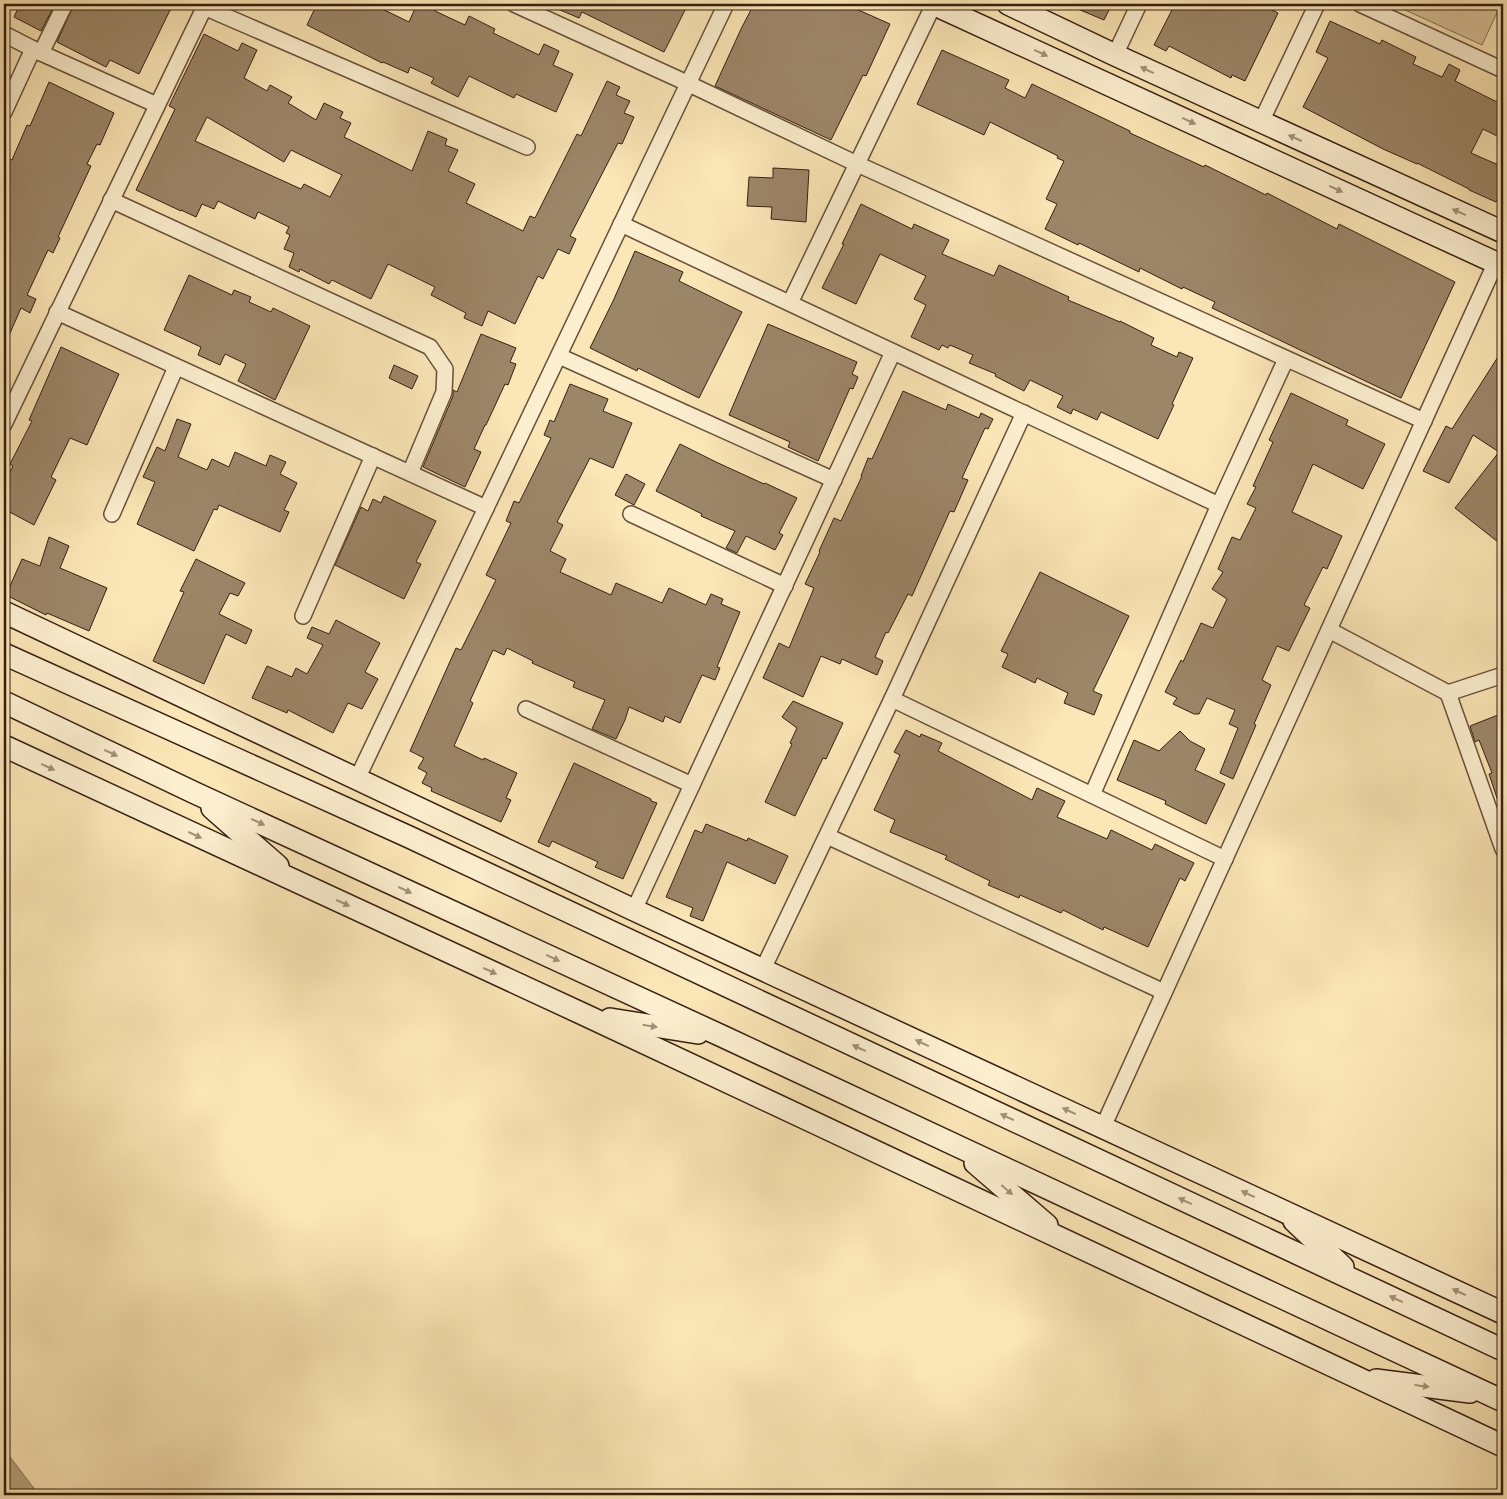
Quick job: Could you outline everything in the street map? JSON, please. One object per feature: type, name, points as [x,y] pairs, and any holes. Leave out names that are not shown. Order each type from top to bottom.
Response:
[{"type":"street","points":[[4,112],[65,4]]},
{"type":"street","points":[[514,4],[687,83],[857,164],[1424,420]]},
{"type":"street","points":[[357,779],[726,4]]},
{"type":"street","points":[[933,4],[1114,55]]},
{"type":"street","points":[[790,303],[933,4]]},
{"type":"street","points":[[933,4],[1500,264],[1424,420],[1103,1127]]},
{"type":"street","points":[[1008,4],[1114,55],[1503,232]]},
{"type":"street","points":[[1114,55],[1139,4]]},
{"type":"street","points":[[1261,122],[1317,4]]},
{"type":"street","points":[[1360,4],[1503,70]]},
{"type":"street","points":[[4,424],[205,5],[527,147]]},
{"type":"street","points":[[4,34],[37,51],[157,105]]},
{"type":"street","points":[[111,200],[430,347],[445,369],[444,392],[410,474]]},
{"type":"street","points":[[622,224],[1219,505]]},
{"type":"street","points":[[57,312],[486,508]]},
{"type":"street","points":[[634,910],[893,352]]},
{"type":"street","points":[[559,356],[834,480]]},
{"type":"street","points":[[1092,795],[1219,505],[1286,359]]},
{"type":"street","points":[[112,514],[176,367]]},
{"type":"street","points":[[763,969],[892,699],[1024,413]]},
{"type":"street","points":[[303,616],[373,456]]},
{"type":"street","points":[[631,514],[785,586]]},
{"type":"street","points":[[4,612],[634,910],[1503,1313]]},
{"type":"street","points":[[1329,630],[1448,693],[1503,849]]},
{"type":"street","points":[[4,654],[406,836],[1503,1350]]},
{"type":"street","points":[[1448,693],[1503,675]]},
{"type":"street","points":[[892,699],[1225,859]]},
{"type":"street","points":[[4,702],[195,793],[1497,1398]]},
{"type":"street","points":[[526,709],[692,785]]},
{"type":"street","points":[[4,746],[585,1015],[1503,1446]]},
{"type":"street","points":[[195,793],[296,882]]},
{"type":"street","points":[[406,836],[511,851]]},
{"type":"street","points":[[827,836],[1164,992]]},
{"type":"street","points":[[585,1015],[724,1038]]},
{"type":"street","points":[[956,1147],[1067,1242]]},
{"type":"street","points":[[1282,1210],[1360,1282]]},
{"type":"street","points":[[1356,1378],[1497,1398]]},
{"type":"shaded area","points":[[1392,4],[1501,4],[1482,45]]},
{"type":"shaded area","points":[[4,1449],[39,1495],[4,1495]]},
{"type":"building","points":[[20,4],[55,4],[41,31],[14,17]]},
{"type":"building","points":[[74,4],[173,4],[139,74],[110,60],[106,67],[57,42]]},
{"type":"building","points":[[317,4],[355,4],[367,10],[370,4],[372,4],[409,22],[417,4],[438,4],[435,11],[465,25],[469,16],[495,29],[493,33],[539,55],[544,44],[559,51],[553,65],[573,74],[556,112],[516,94],[514,98],[469,76],[458,97],[431,83],[434,78],[410,67],[408,73],[382,63],[307,25]]},
{"type":"building","points":[[546,4],[688,4],[664,52],[582,12],[579,18]]},
{"type":"building","points":[[754,4],[845,4],[890,24],[866,76],[863,75],[831,140],[715,86]]},
{"type":"building","points":[[1066,4],[1112,4],[1104,20]]},
{"type":"building","points":[[1175,4],[1260,4],[1278,13],[1245,81],[1232,75],[1231,78],[1169,46],[1166,51],[1154,45]]},
{"type":"building","points":[[1330,21],[1380,44],[1382,40],[1416,57],[1413,64],[1442,77],[1449,64],[1460,70],[1455,81],[1503,105],[1503,139],[1483,129],[1471,153],[1503,167],[1503,187],[1496,202],[1417,163],[1383,149],[1303,107],[1328,58],[1316,52]]},
{"type":"building","points":[[204,34],[238,51],[242,43],[257,50],[244,78],[267,91],[270,85],[292,97],[288,103],[316,120],[324,103],[343,112],[340,118],[351,123],[344,137],[412,171],[428,131],[447,139],[445,145],[458,150],[448,171],[475,184],[466,203],[523,231],[530,216],[535,218],[577,134],[581,136],[607,81],[620,87],[616,95],[630,101],[624,113],[634,117],[622,144],[618,143],[570,236],[576,239],[569,254],[558,249],[543,279],[538,276],[515,324],[488,311],[482,326],[464,318],[466,313],[431,295],[435,287],[388,264],[371,299],[332,280],[329,284],[300,269],[299,272],[289,267],[294,253],[284,249],[290,235],[286,233],[289,227],[258,212],[255,219],[218,201],[214,209],[202,204],[196,217],[136,190],[175,109],[169,106]],"holes":[[[207,117],[284,162],[291,150],[342,175],[330,197],[304,184],[301,189],[195,141]]]},
{"type":"building","points":[[942,50],[1009,80],[1005,88],[1025,98],[1032,84],[1130,131],[1130,133],[1204,167],[1205,165],[1266,195],[1267,193],[1337,229],[1339,224],[1455,282],[1401,398],[1212,308],[1215,302],[1183,287],[1182,289],[1140,268],[1139,272],[1045,229],[1057,204],[1046,199],[1064,161],[1057,158],[1058,156],[990,122],[984,135],[917,104]]},
{"type":"building","points":[[49,82],[114,113],[100,145],[97,144],[87,164],[91,166],[58,237],[60,238],[53,253],[48,250],[27,295],[36,299],[30,313],[21,308],[4,347],[4,169],[8,159],[12,160],[27,125],[30,126]]},
{"type":"building","points":[[773,168],[809,170],[806,222],[771,219],[772,207],[747,206],[749,177],[773,178]]},
{"type":"building","points":[[861,204],[912,229],[914,224],[949,240],[942,254],[994,276],[999,265],[1069,297],[1068,300],[1120,321],[1154,338],[1151,345],[1177,357],[1179,352],[1193,358],[1158,439],[1101,412],[1097,420],[1073,409],[1071,414],[1057,407],[1063,396],[1030,380],[1024,391],[995,376],[996,374],[969,363],[973,355],[950,345],[948,348],[942,345],[939,350],[911,337],[926,305],[914,299],[926,276],[880,254],[856,304],[822,288]]},
{"type":"building","points":[[635,251],[683,272],[679,281],[742,312],[699,398],[638,368],[637,371],[590,348]]},
{"type":"building","points":[[189,275],[232,295],[234,290],[251,297],[249,302],[271,312],[273,308],[310,326],[275,400],[238,381],[246,364],[225,354],[220,365],[198,355],[201,347],[164,330]]},
{"type":"building","points":[[768,324],[857,362],[852,374],[858,377],[853,389],[850,388],[818,461],[788,447],[790,442],[729,415]]},
{"type":"building","points":[[481,334],[516,348],[510,362],[516,364],[508,385],[505,384],[474,449],[481,452],[465,487],[423,467],[453,396],[453,390],[457,392]]},
{"type":"building","points":[[61,347],[119,374],[87,445],[70,438],[51,477],[56,480],[34,525],[4,509],[4,484],[13,466],[10,464],[32,421],[29,420]]},
{"type":"building","points":[[1503,349],[1503,534],[1498,542],[1455,508],[1499,452],[1473,435],[1449,483],[1423,471],[1446,426],[1452,429]]},
{"type":"building","points":[[394,365],[418,376],[412,389],[389,378]]},
{"type":"building","points":[[570,384],[608,399],[603,411],[632,423],[613,468],[590,458],[557,522],[563,525],[550,551],[566,559],[560,572],[611,595],[616,583],[662,603],[669,588],[706,605],[711,594],[723,599],[721,604],[740,612],[717,667],[720,668],[715,680],[702,675],[680,723],[665,716],[663,722],[629,707],[616,739],[592,729],[605,700],[573,687],[575,682],[532,663],[533,661],[507,648],[504,655],[493,650],[470,701],[473,703],[454,746],[517,773],[506,798],[511,800],[501,822],[431,791],[432,788],[422,783],[427,773],[418,768],[424,758],[410,751],[456,648],[461,650],[496,580],[486,575],[511,523],[506,521],[514,501],[519,503],[551,438],[544,435],[550,420],[554,422]]},
{"type":"building","points":[[903,391],[946,410],[948,404],[979,418],[981,413],[993,419],[988,429],[985,428],[962,478],[968,480],[954,512],[950,511],[912,596],[908,594],[888,633],[886,632],[875,657],[883,661],[877,675],[842,659],[840,664],[821,656],[803,697],[763,678],[779,643],[789,648],[814,588],[805,584],[819,551],[834,518],[841,521],[862,476],[868,458],[872,459]]},
{"type":"building","points":[[1291,393],[1348,420],[1346,425],[1385,444],[1363,489],[1313,464],[1292,512],[1342,536],[1327,569],[1323,567],[1304,605],[1310,608],[1289,651],[1277,646],[1262,680],[1271,685],[1233,779],[1220,773],[1238,728],[1229,724],[1235,710],[1207,698],[1199,714],[1194,714],[1173,704],[1177,698],[1165,692],[1181,660],[1183,662],[1201,623],[1213,628],[1227,599],[1212,589],[1223,572],[1218,569],[1232,537],[1240,540],[1256,508],[1247,504],[1256,487],[1253,486],[1273,442],[1269,440]]},
{"type":"building","points":[[177,419],[191,424],[178,457],[207,470],[212,459],[229,467],[235,452],[266,466],[270,455],[286,462],[280,474],[297,483],[284,510],[289,512],[280,532],[219,505],[217,510],[214,509],[194,551],[137,524],[155,482],[143,477],[157,447],[165,451]]},
{"type":"building","points":[[680,444],[797,498],[779,533],[783,535],[775,550],[746,536],[737,553],[726,548],[735,531],[701,516],[702,514],[656,491]]},
{"type":"building","points":[[626,474],[645,484],[634,505],[615,495]]},
{"type":"building","points":[[384,496],[436,521],[416,562],[421,564],[404,599],[335,565],[361,507],[368,511],[373,499],[381,503]]},
{"type":"building","points":[[49,537],[69,546],[60,568],[107,588],[89,631],[47,613],[46,615],[6,595],[22,559],[40,566]]},
{"type":"building","points":[[196,559],[245,583],[238,596],[230,593],[219,614],[252,630],[246,644],[226,634],[204,684],[153,661],[184,592],[180,591]]},
{"type":"building","points":[[1040,572],[1129,616],[1093,691],[1102,695],[1094,715],[1064,703],[1068,693],[1037,678],[1035,683],[1002,667],[1008,654],[1001,651]]},
{"type":"building","points":[[336,620],[380,643],[365,672],[378,679],[362,709],[348,703],[333,733],[288,710],[287,713],[252,698],[267,666],[292,677],[296,668],[307,674],[323,645],[307,638],[312,627],[329,634]]},
{"type":"building","points":[[793,701],[843,723],[826,759],[823,758],[795,816],[765,802],[792,744],[790,743],[797,728],[782,717]]},
{"type":"building","points":[[1503,713],[1503,809],[1501,810],[1489,774],[1492,773],[1479,740],[1475,742],[1470,726]]},
{"type":"building","points":[[906,730],[920,737],[921,734],[942,743],[938,751],[1032,800],[1037,788],[1065,801],[1057,817],[1107,839],[1111,830],[1152,850],[1155,844],[1194,863],[1185,881],[1180,878],[1148,947],[1104,927],[1103,930],[1063,910],[1061,913],[1020,895],[1019,898],[988,885],[990,881],[945,859],[947,856],[890,832],[895,820],[874,810],[900,755],[894,752]]},
{"type":"building","points":[[1180,731],[1190,741],[1205,749],[1195,770],[1225,784],[1206,824],[1165,804],[1166,801],[1117,780],[1134,740],[1159,751]]},
{"type":"building","points":[[574,763],[657,803],[623,879],[595,867],[598,862],[552,841],[549,847],[538,842]]},
{"type":"building","points":[[706,824],[747,841],[748,838],[788,856],[775,884],[727,862],[703,921],[690,916],[693,908],[666,897],[695,830],[702,833]]}]
